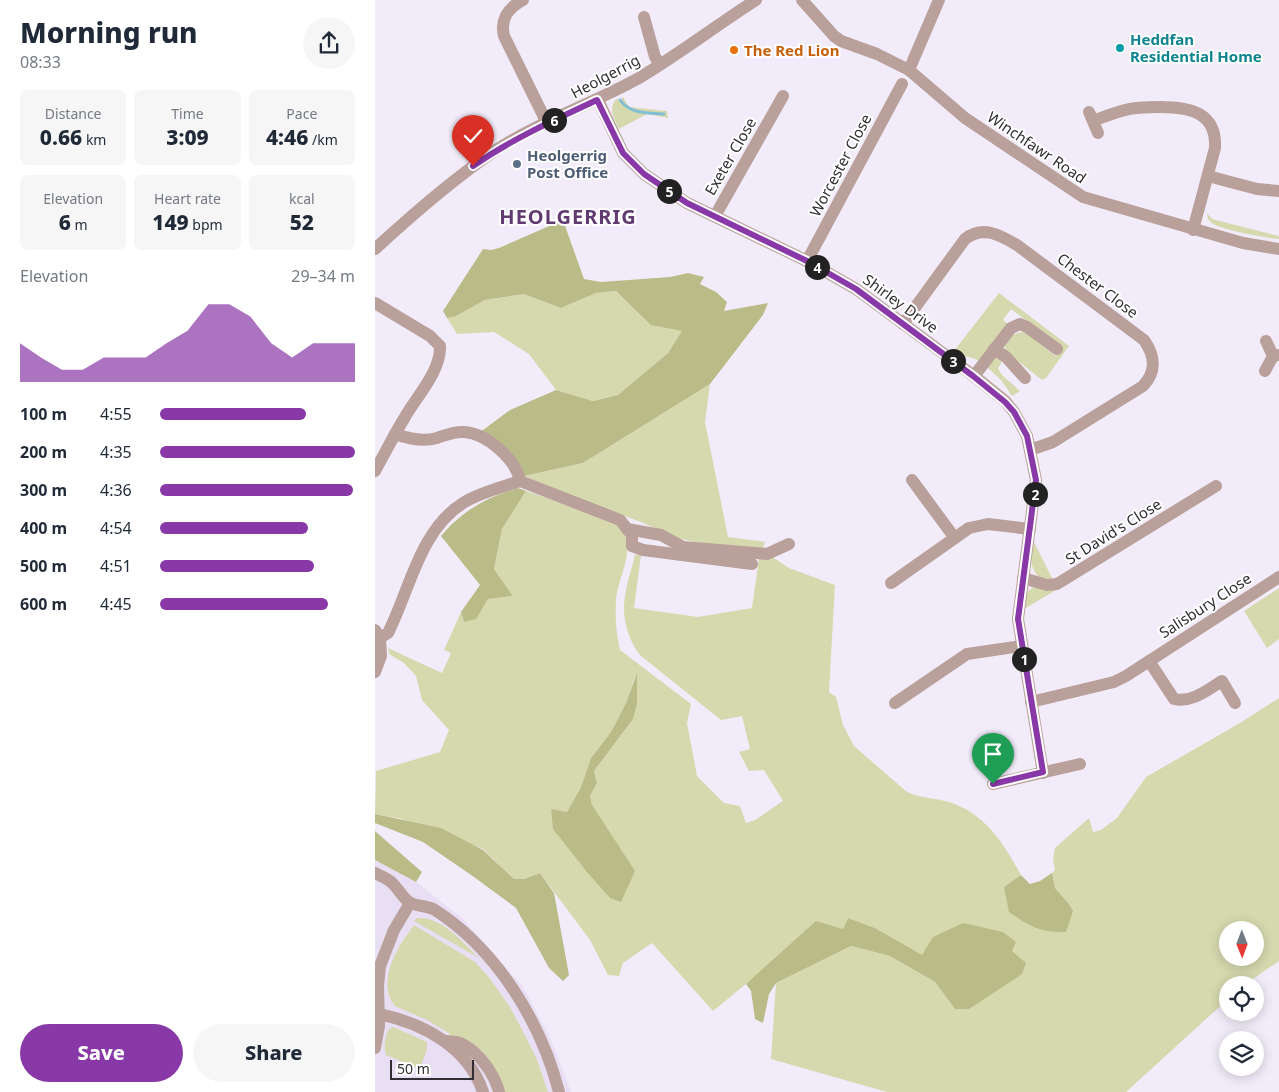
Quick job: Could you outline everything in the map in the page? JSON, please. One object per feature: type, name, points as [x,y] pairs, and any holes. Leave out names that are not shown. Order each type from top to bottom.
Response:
[{"type":"street","points":[[523,0],[508,11],[502,27],[503,36],[547,123]]},
{"type":"street","name":"Winchfawr Road","points":[[802,0],[834,36],[909,70],[965,118],[1083,197],[1243,244],[1279,249]]},
{"type":"street","points":[[909,70],[939,0]]},
{"type":"street","name":"Heolgerrig","points":[[375,249],[465,172],[497,150],[547,123],[597,100],[660,64],[752,1]]},
{"type":"street","points":[[644,17],[655,58],[660,64]]},
{"type":"street","name":"Worcester Close","points":[[807,261],[902,84]]},
{"type":"street","name":"Exeter Close","points":[[715,216],[770,110],[783,96]]},
{"type":"street","name":"Shirley Drive","points":[[597,100],[623,153],[644,174],[687,203],[807,261],[856,289],[973,376],[1005,402],[1014,412],[1027,436],[1036,480],[1018,619],[1043,772]]},
{"type":"street","points":[[1093,122],[1126,110],[1147,107],[1187,109],[1207,120],[1213,129],[1216,139],[1215,148],[1193,230]]},
{"type":"street","points":[[1208,176],[1257,189],[1279,191]]},
{"type":"street","name":"Chester Close","points":[[903,324],[965,239],[971,234],[989,232],[1001,235],[1017,245],[1144,340],[1151,350],[1153,370],[1149,380],[1143,386],[1053,442],[1030,450]]},
{"type":"street","points":[[375,303],[430,336],[440,346],[440,352],[431,376],[395,434],[375,472]]},
{"type":"street","points":[[973,376],[1011,328],[1020,324],[1057,348]]},
{"type":"street","points":[[1265,371],[1276,355],[1266,341]]},
{"type":"street","points":[[994,349],[1006,357],[1025,378]]},
{"type":"street","points":[[395,434],[421,440],[437,438],[455,432],[469,433],[482,438],[501,450],[509,459],[520,481]]},
{"type":"street","points":[[912,480],[955,537]]},
{"type":"street","points":[[375,672],[381,656],[377,634],[388,634],[408,585],[437,526],[465,501],[520,481],[620,520],[632,535],[632,546],[643,550],[752,564]]},
{"type":"street","name":"St David's Close","points":[[1023,578],[1047,585],[1057,584],[1216,486]]},
{"type":"street","points":[[891,583],[969,528],[988,524],[1030,530]]},
{"type":"street","points":[[627,529],[661,535],[683,547],[767,554],[789,544]]},
{"type":"street","name":"Salisbury Close","points":[[1031,702],[1114,682],[1279,577]]},
{"type":"street","points":[[895,703],[967,654],[1021,646]]},
{"type":"street","points":[[1149,661],[1174,699],[1182,701],[1191,699],[1222,681],[1235,703]]},
{"type":"street","points":[[993,784],[1080,764]]},
{"type":"street","points":[[375,873],[391,882],[410,903],[433,908],[462,930],[487,957],[510,987],[529,1017],[554,1071],[559,1092]]},
{"type":"street","points":[[375,1048],[379,1014],[378,986],[381,966],[394,930],[410,903]]},
{"type":"street","points":[[379,1014],[418,1025],[445,1041],[467,1064],[483,1092]]},
{"type":"street","points":[[445,1041],[464,1045],[480,1059],[492,1076],[499,1092]]},
{"type":"shaded area","points":[[375,860],[416,882],[462,918],[523,987],[549,1035],[571,1092],[375,1092]]},
{"type":"green space","points":[[623,97],[629,107],[667,111],[668,118],[647,114],[619,129],[612,106],[616,99],[620,100]]},
{"type":"green space","points":[[1207,213],[1212,219],[1279,236],[1279,239],[1217,226],[1210,221]]},
{"type":"green space","points":[[563,220],[584,279],[601,282],[670,277],[688,273],[704,277],[700,284],[716,292],[727,302],[724,311],[768,303],[763,315],[710,384],[583,463],[524,476],[479,433],[510,410],[556,390],[593,401],[618,395],[668,353],[682,331],[651,325],[616,291],[596,293],[561,308],[524,294],[485,300],[454,317],[447,318],[443,311],[483,249],[499,248]]},
{"type":"green space","points":[[616,291],[651,324],[683,331],[668,353],[618,395],[593,401],[556,390],[529,354],[494,332],[457,334],[447,318],[454,317],[485,300],[524,294],[561,308],[596,293]]},
{"type":"green space","points":[[999,293],[1069,346],[1046,378],[1042,380],[1005,351],[1005,343],[1013,335],[1025,332],[1056,356],[1063,348],[1011,309],[1003,320],[1008,324],[979,361],[954,351]]},
{"type":"green space","points":[[994,358],[1000,358],[1002,362],[998,368],[1001,374],[1020,391],[1012,396],[1001,380],[987,367]]},
{"type":"green space","points":[[710,384],[705,422],[728,537],[765,542],[762,551],[715,546],[676,538],[641,522],[586,502],[524,476],[583,463]]},
{"type":"green space","points":[[518,488],[526,491],[502,529],[494,569],[513,596],[488,599],[476,619],[464,622],[461,612],[480,585],[441,536],[458,519],[476,506]]},
{"type":"green space","points":[[526,491],[601,516],[619,527],[625,534],[627,543],[627,552],[616,600],[616,625],[620,650],[691,704],[687,723],[697,776],[724,803],[740,806],[746,823],[755,820],[783,801],[764,770],[749,771],[739,752],[750,749],[742,716],[721,720],[637,651],[626,625],[624,611],[627,586],[635,555],[641,555],[634,608],[698,617],[752,608],[759,558],[774,558],[789,568],[835,585],[829,692],[836,697],[843,725],[854,746],[907,792],[962,807],[983,822],[1008,852],[1021,875],[1004,887],[1068,903],[1055,888],[1052,873],[1055,870],[1053,859],[1055,848],[1089,818],[1093,832],[1101,830],[1117,818],[1146,777],[1240,723],[1279,698],[1279,961],[1257,976],[1219,976],[1219,1007],[1126,1092],[887,1092],[771,1059],[776,983],[851,946],[890,956],[935,982],[955,1009],[1011,951],[1016,942],[922,956],[875,928],[848,918],[843,929],[752,979],[713,1011],[652,943],[623,963],[619,976],[608,975],[590,940],[540,873],[524,879],[514,879],[483,849],[402,819],[375,814],[376,771],[440,752],[449,730],[422,700],[416,676],[404,663],[389,654],[388,648],[442,673],[451,653],[444,650],[461,612],[464,622],[488,599],[513,596],[494,569],[502,529]],"holes":[[[636,674],[633,719],[594,771],[597,783],[590,796],[592,805],[554,829],[551,810],[567,812],[581,787],[591,758],[611,732],[626,703]]]},
{"type":"green space","points":[[1034,542],[1053,580],[1039,577],[1033,569]]},
{"type":"green space","points":[[1034,587],[1047,591],[1058,589],[1024,609],[1027,593]]},
{"type":"green space","points":[[1279,588],[1279,639],[1267,648],[1244,611]]},
{"type":"green space","points":[[637,673],[637,703],[633,719],[594,771],[597,783],[590,796],[592,805],[635,871],[621,902],[610,898],[553,829],[551,809],[567,812],[581,787],[591,758],[611,732],[626,703]]},
{"type":"green space","points":[[375,814],[441,828],[483,850],[514,879],[524,879],[540,873],[554,893],[569,975],[563,981],[549,968],[516,908],[423,842],[375,823]]},
{"type":"green space","points":[[375,831],[422,872],[416,882],[375,860]]},
{"type":"green space","points":[[1052,873],[1055,888],[1073,911],[1066,932],[1035,928],[1009,912],[1004,887],[1021,875],[1030,884],[1040,881]]},
{"type":"green space","points":[[417,918],[426,919],[444,926],[479,958],[414,921]]},
{"type":"green space","points":[[848,918],[875,928],[922,955],[933,937],[963,923],[1003,932],[1016,942],[1012,951],[1026,963],[1022,974],[969,1009],[955,1009],[935,982],[890,956],[851,946],[776,983],[769,994],[763,1023],[755,1019],[751,991],[746,984],[816,921],[843,929]]},
{"type":"green space","points":[[414,925],[475,962],[488,976],[510,1007],[528,1041],[548,1092],[503,1092],[499,1080],[449,1037],[450,1034],[427,1020],[395,1006],[389,996],[387,986],[388,975],[396,953]]},
{"type":"green space","points":[[393,1027],[427,1042],[427,1049],[420,1069],[386,1055],[386,1036],[388,1030]]},
{"type":"waterway","points":[[620,100],[624,105],[634,110],[664,114]]},
{"type":"place","name":"Heddfan Residential Home","points":[[1120,48]]},
{"type":"place","name":"The Red Lion","points":[[734,50]]},
{"type":"place","name":"Heolgerrig Post Office","points":[[517,164]]},
{"type":"district","name":"HEOLGERRIG","points":[[568,216]]},
{"type":"route","points":[[473,166],[523,134],[597,100],[623,153],[644,174],[687,203],[807,261],[856,289],[973,376],[1005,402],[1014,412],[1027,436],[1036,480],[1018,619],[1043,772],[993,784]]}]
